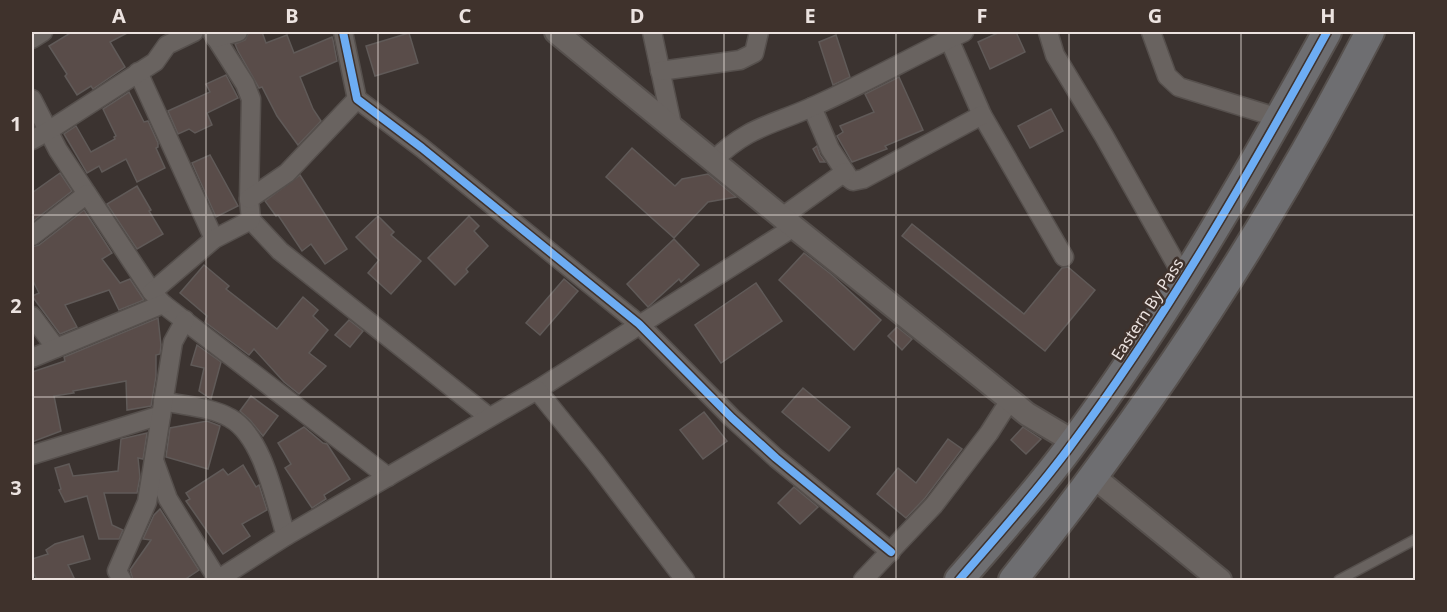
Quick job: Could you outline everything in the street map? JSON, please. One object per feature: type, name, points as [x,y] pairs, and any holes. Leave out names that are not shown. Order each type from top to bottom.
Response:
[{"type":"main road","name":"Eastern By Pass","points":[[960,580],[1074,442],[1184,278],[1245,180],[1327,32]]},
{"type":"main road","points":[[1013,580],[1094,477],[1178,358],[1270,213],[1337,96],[1370,32]]},
{"type":"street","points":[[32,39],[44,32]]},
{"type":"street","points":[[32,140],[154,62],[164,38],[194,32]]},
{"type":"street","points":[[238,32],[214,35],[245,84],[250,99],[250,220],[280,251],[489,417]]},
{"type":"street","points":[[343,32],[357,99],[422,148],[639,324],[732,418],[776,458],[891,552]]},
{"type":"street","points":[[556,32],[1027,414],[1074,442]]},
{"type":"street","points":[[652,32],[672,125]]},
{"type":"street","points":[[660,71],[740,60],[754,53],[759,32]]},
{"type":"street","points":[[1048,32],[1055,55],[1104,136],[1184,278]]},
{"type":"street","points":[[1151,32],[1167,76],[1179,87],[1279,118]]},
{"type":"street","points":[[713,161],[731,143],[750,132],[812,107],[953,34],[982,115],[1064,257]]},
{"type":"street","points":[[138,72],[214,239]]},
{"type":"street","points":[[32,99],[58,150],[157,298],[388,477]]},
{"type":"street","points":[[249,199],[287,173],[357,99]]},
{"type":"street","points":[[812,107],[830,149],[853,181],[863,179],[982,115]]},
{"type":"street","points":[[154,459],[168,499],[217,580],[286,536],[537,390],[639,324],[788,222],[845,172]]},
{"type":"street","points":[[32,236],[87,194]]},
{"type":"street","points":[[32,358],[57,348],[157,298],[214,239],[250,220]]},
{"type":"street","points":[[32,316],[57,348]]},
{"type":"street","points":[[122,580],[117,571],[147,502],[173,342],[185,320]]},
{"type":"street","points":[[537,390],[685,580]]},
{"type":"street","points":[[869,579],[934,505],[989,433],[1010,400]]},
{"type":"street","points":[[32,455],[162,408],[208,410],[231,418],[248,434],[259,451],[286,536]]},
{"type":"street","points":[[1094,477],[1220,580]]},
{"type":"lane","points":[[1339,580],[1416,539]]},
{"type":"building","points":[[72,32],[129,32],[110,42],[125,67],[93,89],[91,86],[77,95],[49,46]]},
{"type":"building","points":[[249,32],[262,32],[266,43],[287,35],[294,53],[332,37],[337,61],[300,77],[313,109],[321,121],[298,145],[277,116],[262,87],[259,88],[238,51],[235,44],[245,40]]},
{"type":"building","points":[[1000,32],[1016,32],[1025,52],[990,69],[978,42]]},
{"type":"building","points":[[409,33],[418,63],[375,76],[366,46]]},
{"type":"building","points":[[836,35],[850,77],[833,85],[819,42]]},
{"type":"building","points":[[226,75],[238,98],[207,113],[212,125],[195,133],[189,129],[178,134],[168,111],[210,92],[206,84]]},
{"type":"building","points":[[899,77],[923,130],[885,146],[887,149],[852,162],[837,136],[843,132],[840,126],[874,112],[865,94]]},
{"type":"building","points":[[129,92],[144,122],[148,121],[158,143],[156,148],[165,168],[137,182],[126,159],[102,172],[99,166],[87,173],[64,134],[76,126],[91,152],[115,139],[116,136],[103,109]]},
{"type":"building","points":[[1051,109],[1063,131],[1030,148],[1018,126]]},
{"type":"building","points":[[817,146],[825,162],[820,162],[813,149]]},
{"type":"building","points":[[632,148],[675,186],[682,179],[708,174],[736,197],[708,202],[674,238],[606,177]]},
{"type":"building","points":[[210,155],[238,206],[216,217],[192,163]]},
{"type":"building","points":[[60,173],[72,191],[32,222],[32,193]]},
{"type":"building","points":[[300,175],[347,249],[325,264],[311,244],[302,251],[278,215],[276,216],[265,201]]},
{"type":"building","points":[[137,186],[163,234],[137,249],[107,204]]},
{"type":"building","points":[[84,210],[112,253],[102,259],[120,283],[130,279],[144,300],[119,310],[109,290],[65,305],[77,327],[60,334],[32,296],[39,293],[32,279],[32,247],[39,245]]},
{"type":"building","points":[[378,216],[394,232],[391,235],[421,261],[391,294],[368,273],[379,260],[356,237]]},
{"type":"building","points":[[469,216],[479,226],[474,231],[488,246],[466,269],[468,272],[455,285],[428,258]]},
{"type":"building","points":[[912,224],[1024,314],[1062,268],[1068,267],[1095,290],[1045,351],[902,236]]},
{"type":"building","points":[[674,239],[699,265],[681,282],[679,279],[648,307],[627,284]]},
{"type":"building","points":[[804,253],[881,320],[854,350],[779,280]]},
{"type":"building","points":[[204,265],[229,286],[226,289],[277,329],[303,297],[318,310],[313,316],[328,330],[309,353],[326,366],[299,394],[284,382],[254,349],[249,355],[205,322],[207,316],[180,293]]},
{"type":"building","points":[[564,279],[578,291],[540,335],[526,323]]},
{"type":"building","points":[[756,283],[782,321],[721,363],[695,325]]},
{"type":"building","points":[[158,318],[161,345],[160,354],[156,355],[156,376],[151,406],[127,410],[126,381],[54,396],[61,431],[32,442],[32,372],[65,361],[64,357]]},
{"type":"building","points":[[349,320],[363,331],[350,347],[335,335]]},
{"type":"building","points":[[897,327],[912,339],[902,350],[888,336]]},
{"type":"building","points":[[197,345],[221,362],[211,399],[199,391],[204,368],[191,365]]},
{"type":"building","points":[[803,388],[850,427],[829,451],[782,412]]},
{"type":"building","points":[[251,396],[278,416],[263,436],[240,411]]},
{"type":"building","points":[[704,412],[727,441],[703,459],[680,430]]},
{"type":"building","points":[[207,421],[220,426],[208,469],[166,457],[170,428]]},
{"type":"building","points":[[304,427],[327,444],[350,479],[324,495],[326,499],[312,508],[285,468],[291,464],[278,443]]},
{"type":"building","points":[[1023,427],[1041,439],[1026,454],[1011,440]]},
{"type":"building","points":[[147,433],[143,459],[138,458],[140,477],[137,493],[104,493],[112,525],[123,530],[119,539],[99,539],[87,496],[65,502],[59,490],[61,489],[55,468],[69,464],[73,476],[118,471],[121,439]]},
{"type":"building","points":[[948,439],[962,449],[925,498],[906,518],[877,494],[898,468],[916,483]]},
{"type":"building","points":[[243,465],[256,487],[259,485],[267,510],[242,524],[250,536],[223,554],[186,501],[190,499],[186,493],[223,469],[228,475]]},
{"type":"building","points":[[794,487],[818,507],[800,524],[778,503]]},
{"type":"building","points":[[160,509],[199,570],[184,580],[133,580],[130,570],[151,540],[143,539],[154,515]]},
{"type":"building","points":[[83,536],[90,559],[68,565],[75,580],[37,580],[32,570],[32,559],[48,554],[46,550],[55,544]]},
{"type":"cycle path","points":[[343,32],[357,99],[422,148],[639,324],[732,418],[776,458],[891,552]]},
{"type":"cycle path","points":[[959,580],[1056,465],[1140,348],[1236,192],[1327,32]]}]
